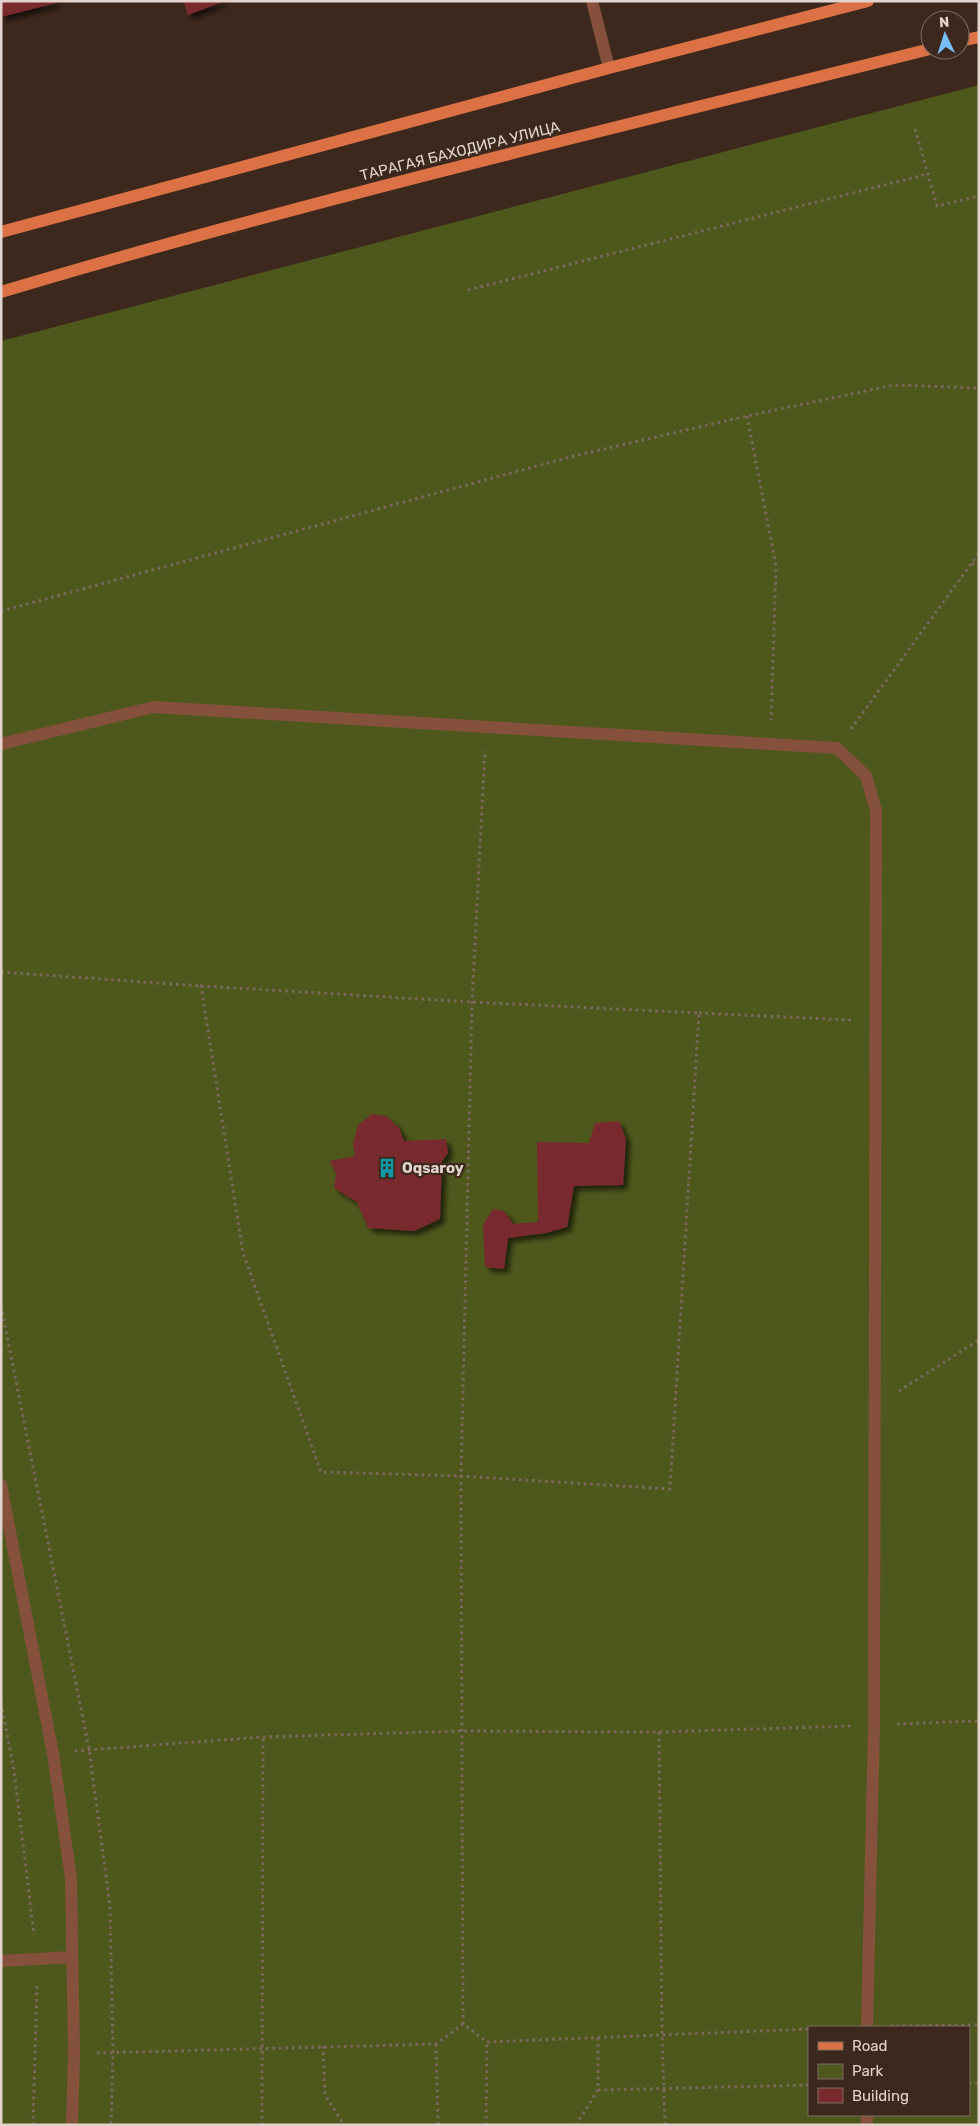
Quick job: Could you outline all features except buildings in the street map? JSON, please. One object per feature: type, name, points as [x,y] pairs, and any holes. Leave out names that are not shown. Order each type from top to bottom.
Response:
[{"type":"main road","points":[[1,232],[609,68],[868,1]]},
{"type":"main road","name":"ТАРАГАЯ БАХОДИРА УЛИЦА","points":[[1,292],[78,269],[450,169],[920,52]]},
{"type":"street","points":[[592,1],[609,68]]},
{"type":"street","points":[[1,744],[154,707],[770,742],[837,748],[866,776],[876,810],[873,1408],[874,1725],[867,2026]]},
{"type":"street","points":[[1,1485],[52,1754],[71,1878],[74,2054],[72,2125]]},
{"type":"street","points":[[1,1961],[72,1958]]},
{"type":"path","points":[[915,128],[937,206],[979,196]]},
{"type":"path","points":[[468,290],[928,174]]},
{"type":"path","points":[[1,611],[574,456],[747,416],[894,385],[979,388]]},
{"type":"path","points":[[747,416],[776,566],[770,742]]},
{"type":"path","points":[[837,748],[979,553]]},
{"type":"path","points":[[972,563],[979,568]]},
{"type":"path","points":[[463,2024],[461,1476],[472,1002],[487,727]]},
{"type":"path","points":[[1,972],[472,1002],[875,1021]]},
{"type":"path","points":[[201,986],[243,1253],[320,1472],[461,1476],[670,1490],[699,1013]]},
{"type":"path","points":[[1,1306],[89,1749],[110,1906],[113,2052],[111,2125]]},
{"type":"path","points":[[873,1408],[979,1340]]},
{"type":"path","points":[[1,1703],[14,1770],[37,1959],[33,2125]]},
{"type":"path","points":[[52,1754],[89,1749],[262,1737],[463,1731],[659,1732],[979,1721]]},
{"type":"path","points":[[659,1732],[662,2034],[666,2125]]},
{"type":"path","points":[[262,1737],[260,2047],[262,2125]]},
{"type":"path","points":[[463,2024],[487,2042],[808,2029]]},
{"type":"path","points":[[74,2054],[260,2047],[436,2044],[463,2024]]},
{"type":"path","points":[[904,2026],[979,2024]]},
{"type":"path","points":[[576,2125],[598,2090],[598,2037]]},
{"type":"path","points":[[486,2125],[487,2042]]},
{"type":"path","points":[[436,2044],[438,2125]]},
{"type":"path","points":[[323,2046],[325,2095],[344,2125]]},
{"type":"path","points":[[598,2090],[808,2085]]},
{"type":"green space","points":[[979,85],[979,2125],[1,2125],[1,341]]},
{"type":"place","name":"Oqsaroy","points":[[387,1168]]}]
